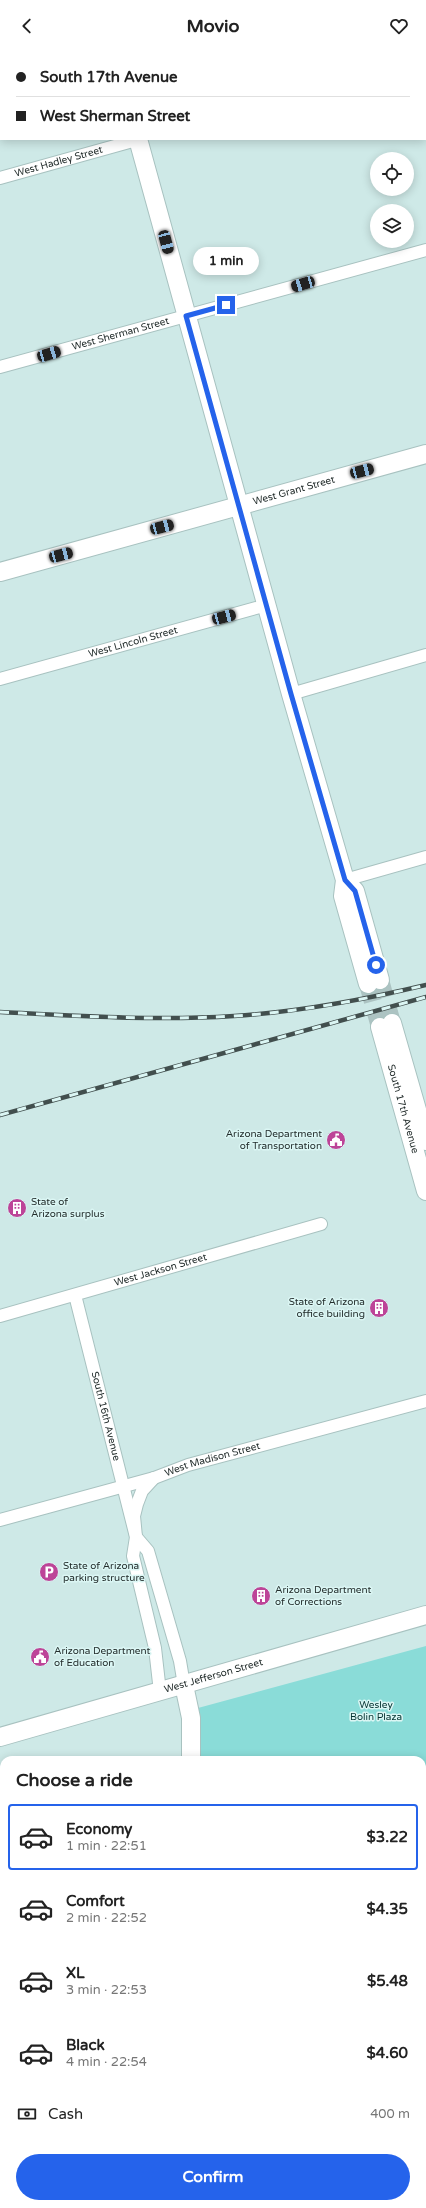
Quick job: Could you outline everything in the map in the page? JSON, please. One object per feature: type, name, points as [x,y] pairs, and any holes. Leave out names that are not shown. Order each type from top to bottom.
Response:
[{"type":"main road","points":[[139,140],[186,316],[291,694],[345,880],[355,891],[374,982]]},
{"type":"main road","name":"West Grant Street","points":[[0,572],[426,454]]},
{"type":"main road","name":"South 17th Avenue","points":[[426,1141],[386,1025],[426,1191]]},
{"type":"main road","name":"West Jefferson Street","points":[[0,1737],[426,1615]]},
{"type":"main road","points":[[184,1685],[191,1718],[191,1756]]},
{"type":"street","name":"West Hadley Street","points":[[0,178],[135,140]]},
{"type":"street","name":"West Sherman Street","points":[[0,367],[426,250]]},
{"type":"street","name":"West Lincoln Street","points":[[0,679],[267,605]]},
{"type":"street","points":[[291,694],[426,655]]},
{"type":"street","points":[[345,880],[426,857]]},
{"type":"street","name":"West Jackson Street","points":[[0,1316],[321,1224]]},
{"type":"street","name":"South 16th Avenue","points":[[75,1295],[125,1486],[136,1537],[148,1551],[180,1661],[184,1685]]},
{"type":"street","name":"West Madison Street","points":[[0,1520],[154,1478],[188,1465],[426,1401]]},
{"type":"street","name":"South 16th Avenue","points":[[154,1478],[142,1492],[137,1504],[134,1516],[136,1537],[133,1556],[155,1648],[160,1692]]},
{"type":"green space","name":"Wesley Bolin Plaza","points":[[426,1646],[426,1756],[199,1756],[200,1730],[198,1708]]},
{"type":"tunnel","points":[[380,980],[392,1023]]},
{"type":"tunnel","points":[[368,984],[380,1027]]},
{"type":"railway","points":[[0,1012],[146,1018],[234,1016],[283,1012],[331,1005],[426,985]]},
{"type":"railway","points":[[0,1115],[426,997]]},
{"type":"place","name":"Arizona Department of Transportation","points":[[336,1140]]},
{"type":"place","name":"State of Arizona surplus","points":[[17,1208]]},
{"type":"place","name":"State of Arizona office building","points":[[379,1308]]},
{"type":"place","name":"State of Arizona parking structure","points":[[49,1572]]},
{"type":"place","name":"Arizona Department of Corrections","points":[[261,1596]]},
{"type":"place","name":"Arizona Department of Education","points":[[40,1657]]},
{"type":"route","points":[[226,305],[186,316],[295,708],[345,880],[355,891],[376,965]]}]
